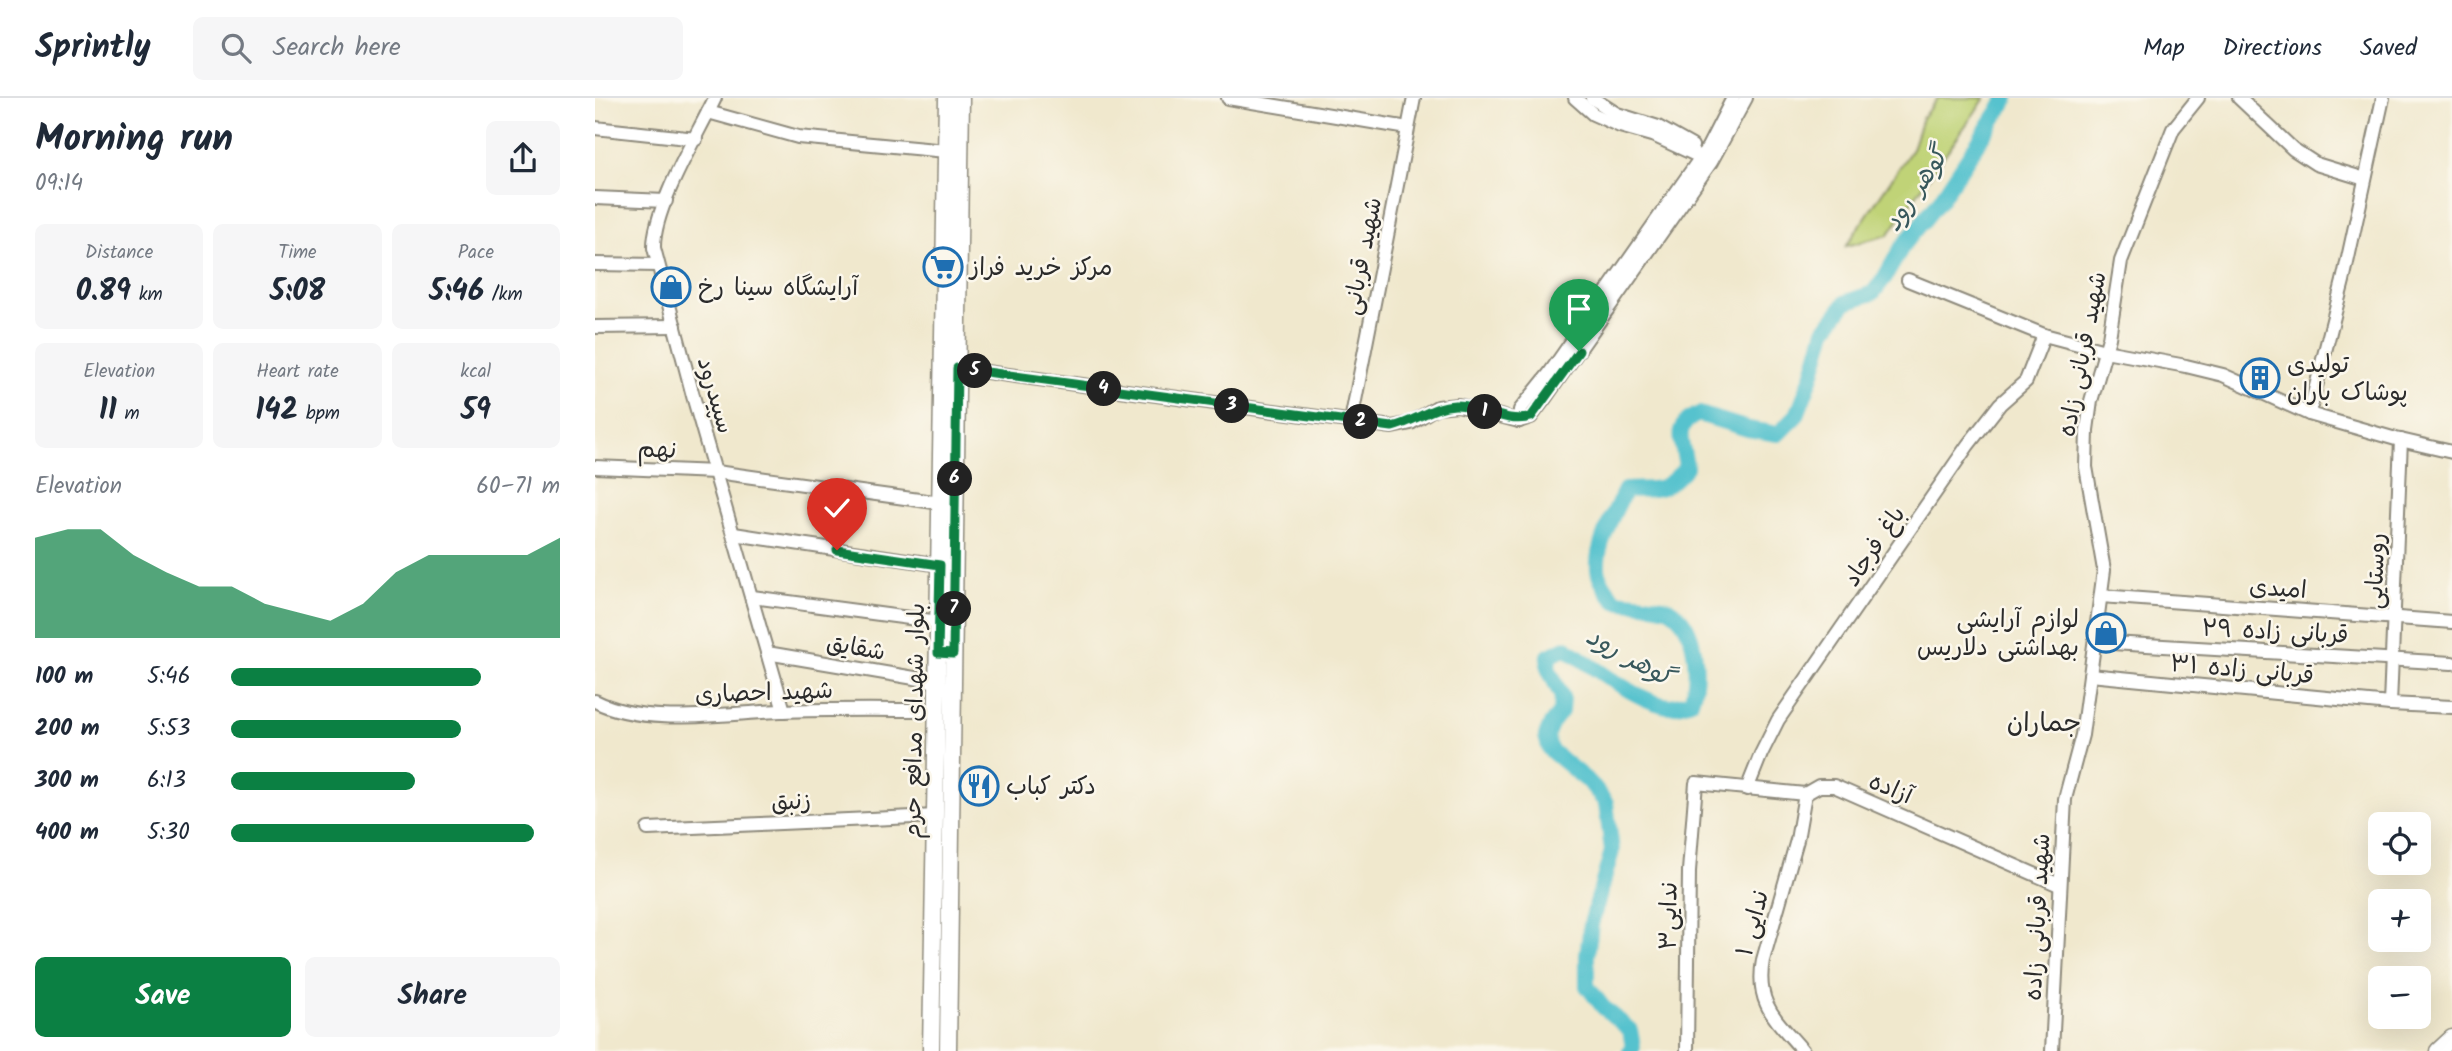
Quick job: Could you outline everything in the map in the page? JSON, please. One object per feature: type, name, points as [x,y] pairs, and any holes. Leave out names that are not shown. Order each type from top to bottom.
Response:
[{"type":"main road","name":"بلوار شهدای مدافع حرم","points":[[932,1051],[938,682],[946,654],[939,622],[947,98]]},
{"type":"main road","name":"بلوار شهدای مدافع حرم","points":[[947,1051],[946,654],[957,368],[961,98]]},
{"type":"main road","points":[[2438,1051],[2452,1038]]},
{"type":"street","name":"سپیدرود","points":[[715,98],[678,172],[654,238],[658,265],[784,711]]},
{"type":"street","points":[[1228,98],[1408,128]]},
{"type":"street","name":"شهید قربانی","points":[[1351,421],[1414,98]]},
{"type":"street","points":[[1576,98],[1594,114],[1657,132],[1697,149],[1706,159]]},
{"type":"street","points":[[1592,98],[1622,121]]},
{"type":"street","points":[[1706,159],[1733,98]]},
{"type":"street","points":[[957,368],[1392,427],[1411,423],[1437,407],[1458,405],[1519,421],[1520,410],[1607,302],[1747,98]]},
{"type":"street","name":"شهید قربانی زاده","points":[[2052,1051],[2065,799],[2082,735],[2103,570],[2085,448],[2091,401],[2105,351],[2121,261],[2129,237],[2173,129],[2198,98]]},
{"type":"street","points":[[2239,98],[2259,114],[2274,132],[2316,164],[2365,179]]},
{"type":"street","points":[[2309,414],[2383,98]]},
{"type":"street","points":[[708,112],[798,137],[946,151]]},
{"type":"street","points":[[595,128],[696,139]]},
{"type":"street","points":[[595,198],[666,201]]},
{"type":"street","points":[[595,264],[658,265]]},
{"type":"street","points":[[1908,280],[2044,335],[2223,376],[2309,414],[2452,452]]},
{"type":"street","points":[[595,327],[675,326]]},
{"type":"street","name":"باغ فرجاد","points":[[1747,789],[1778,720],[1968,446],[2000,404],[2026,381],[2044,335]]},
{"type":"street","name":"روستایی","points":[[2390,704],[2401,440]]},
{"type":"street","name":"نهم","points":[[595,467],[716,472],[941,503]]},
{"type":"street","points":[[734,534],[940,565]]},
{"type":"street","name":"امیدی","points":[[2101,596],[2452,622]]},
{"type":"street","points":[[751,597],[939,622]]},
{"type":"street","name":"قربانی زاده ۲۹","points":[[2095,642],[2452,663]]},
{"type":"street","name":"شقایق","points":[[767,653],[938,682]]},
{"type":"street","name":"قربانی زاده ۳۱","points":[[2090,676],[2390,704],[2452,707]]},
{"type":"street","name":"شهید احصاری","points":[[595,701],[611,709],[640,716],[784,711],[938,710]]},
{"type":"street","name":"آزاده","points":[[1696,783],[1805,794],[1819,786],[1834,786],[2059,885]]},
{"type":"street","name":"ندایی۳","points":[[1687,1051],[1689,871],[1696,783]]},
{"type":"street","name":"ندایی ۱","points":[[1803,1051],[1766,1006],[1760,979],[1797,840],[1805,794]]},
{"type":"street","name":"زنبق","points":[[648,830],[936,816]]},
{"type":"green space","points":[[1938,98],[1985,98],[1888,235],[1846,246],[1912,149],[1922,118]]},
{"type":"waterway","name":"گوهر رود","points":[[1630,1051],[1633,1047],[1630,1030],[1603,1007],[1587,986],[1591,924],[1612,851],[1606,803],[1590,783],[1550,750],[1546,736],[1561,711],[1562,697],[1548,668],[1549,656],[1566,648],[1644,698],[1669,706],[1691,701],[1695,678],[1694,652],[1680,617],[1666,608],[1616,601],[1600,577],[1600,549],[1625,490],[1659,488],[1678,476],[1686,467],[1681,430],[1690,419],[1699,414],[1748,429],[1778,434],[1797,415],[1825,330],[1846,302],[1873,293],[1902,247],[1941,199],[2007,98]]},
{"type":"place","name":"مرکز خرید فراز","points":[[943,267]]},
{"type":"place","name":"آرایشگاه سینا رخ","points":[[671,287]]},
{"type":"place","name":"تولیدی پوشاک باران","points":[[2260,378]]},
{"type":"place","name":"لوازم آرایشی بهداشتی دلاریس","points":[[2106,633]]},
{"type":"place","name":"دکتر کباب","points":[[979,786]]},
{"type":"district","name":"جماران","points":[[2044,722]]},
{"type":"route","points":[[837,550],[940,565],[938,653],[953,654],[957,368],[1392,427],[1411,423],[1437,407],[1458,405],[1519,421],[1531,417],[1579,351]]}]
